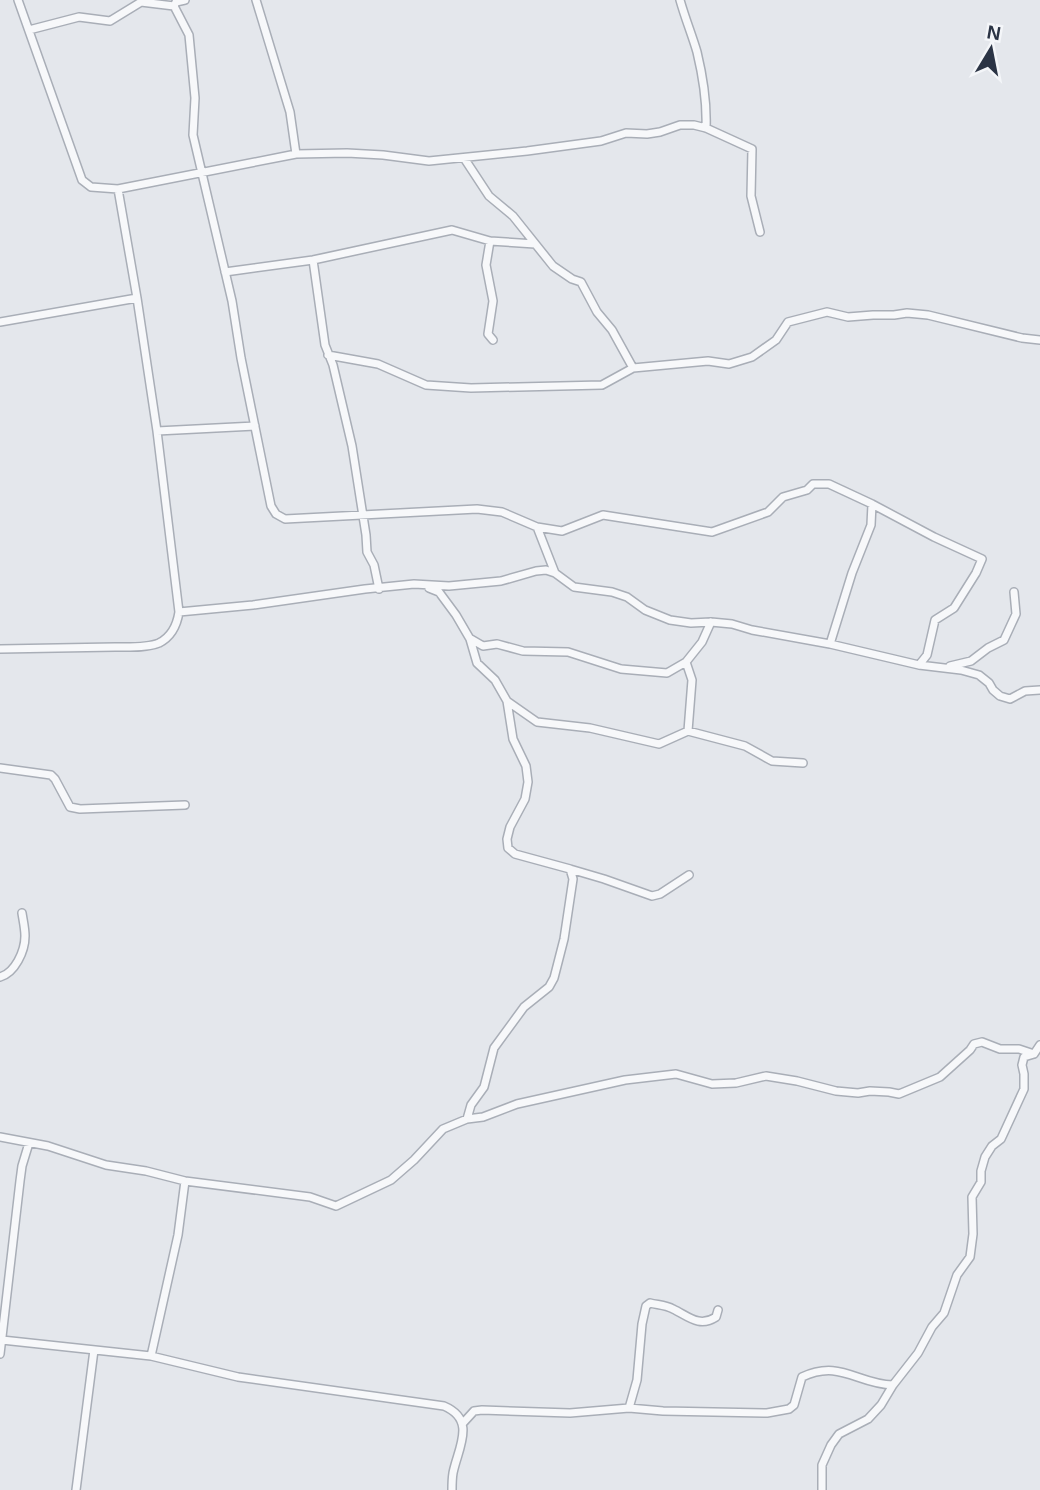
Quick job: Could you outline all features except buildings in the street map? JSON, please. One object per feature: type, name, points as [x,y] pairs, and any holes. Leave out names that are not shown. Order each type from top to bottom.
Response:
[{"type":"street","points":[[18,0],[82,180],[91,187],[118,189],[296,154],[347,153],[429,161],[601,141],[626,134],[647,134],[680,125],[694,125],[752,149],[751,196],[760,232]]},
{"type":"street","points":[[174,6],[176,2],[185,0]]},
{"type":"street","points":[[256,0],[290,112],[296,154]]},
{"type":"street","points":[[680,0],[702,79],[706,128]]},
{"type":"street","points":[[29,30],[79,17],[110,21],[141,2],[174,6]]},
{"type":"street","points":[[174,6],[189,35],[195,97],[193,135],[225,272],[271,506],[276,514],[285,519],[477,509],[502,512],[537,527],[562,531],[603,515],[712,532],[768,512],[783,497],[807,490],[813,484],[829,484],[982,559],[954,608],[935,620],[926,655],[919,665]]},
{"type":"street","points":[[464,158],[489,197],[513,216],[553,266],[580,282],[633,368]]},
{"type":"street","points":[[0,649],[154,645],[167,638],[177,622],[179,612],[158,431],[118,189]]},
{"type":"street","points":[[225,272],[313,260],[452,230],[490,241],[535,244]]},
{"type":"street","points":[[490,241],[486,265],[494,301],[488,334],[492,340]]},
{"type":"street","points":[[313,260],[328,355],[333,365],[352,446],[367,552],[374,565],[379,589]]},
{"type":"street","points":[[0,322],[137,298]]},
{"type":"street","points":[[328,355],[378,364],[426,385],[471,388],[602,385],[633,368],[708,361],[729,364],[752,356],[776,340],[788,322],[827,312],[848,317],[907,313],[928,315],[1040,340]]},
{"type":"street","points":[[158,431],[255,426]]},
{"type":"street","points":[[830,644],[852,573],[871,524],[872,504]]},
{"type":"street","points":[[537,527],[555,573]]},
{"type":"street","points":[[424,586],[501,581],[536,570],[546,570],[555,573],[574,587],[628,597],[645,610],[670,620],[691,624],[732,624],[919,665],[946,667],[979,675],[1000,696],[1010,699],[1025,691],[1040,690]]},
{"type":"street","points":[[179,612],[414,584],[439,592],[470,639],[477,663],[495,680],[506,701],[513,739],[526,766],[526,799],[510,827],[508,848],[515,854],[653,896],[689,876]]},
{"type":"street","points":[[946,667],[971,661],[1004,640],[1016,614],[1014,592]]},
{"type":"street","points":[[470,639],[483,646],[497,644],[523,651],[555,650],[621,669],[667,673],[687,662],[702,642],[711,622]]},
{"type":"street","points":[[687,662],[692,680],[688,731]]},
{"type":"street","points":[[506,701],[537,722],[590,728],[659,744],[688,731],[745,746],[772,761],[803,763]]},
{"type":"street","points":[[0,768],[51,775],[70,807],[185,805]]},
{"type":"street","points":[[467,1119],[471,1105],[484,1087],[494,1048],[524,1007],[549,987],[554,978],[571,897],[573,879],[570,869]]},
{"type":"street","points":[[0,978],[8,975],[16,966],[25,938],[22,913]]},
{"type":"street","points":[[0,1137],[48,1146],[106,1165],[185,1181],[310,1197],[336,1206],[391,1180],[443,1129],[517,1104],[563,1093],[625,1080],[676,1074],[712,1084],[736,1083],[766,1076],[836,1091],[899,1094],[940,1077],[974,1044],[982,1042],[1000,1049],[1018,1049],[1034,1054]]},
{"type":"street","points":[[822,1490],[822,1465],[831,1444],[839,1434],[868,1419],[881,1405],[944,1312],[957,1275],[970,1257],[973,1234],[972,1197],[981,1182],[985,1157],[1000,1139],[1024,1089],[1024,1058],[1034,1054],[1040,1045]]},
{"type":"street","points":[[0,1354],[21,1174],[29,1143]]},
{"type":"street","points":[[151,1356],[178,1235],[185,1181]]},
{"type":"street","points":[[629,1408],[637,1380],[646,1306],[650,1303],[670,1307],[702,1323],[716,1317],[718,1310]]},
{"type":"street","points":[[2,1340],[151,1356],[238,1377],[444,1406],[454,1410],[463,1423],[464,1436],[453,1475],[452,1490]]},
{"type":"street","points":[[76,1490],[94,1350]]},
{"type":"street","points":[[463,1423],[474,1411],[482,1410],[570,1413],[629,1408],[767,1413],[789,1409],[794,1405],[802,1377],[815,1371],[831,1369],[879,1385],[893,1385]]}]
